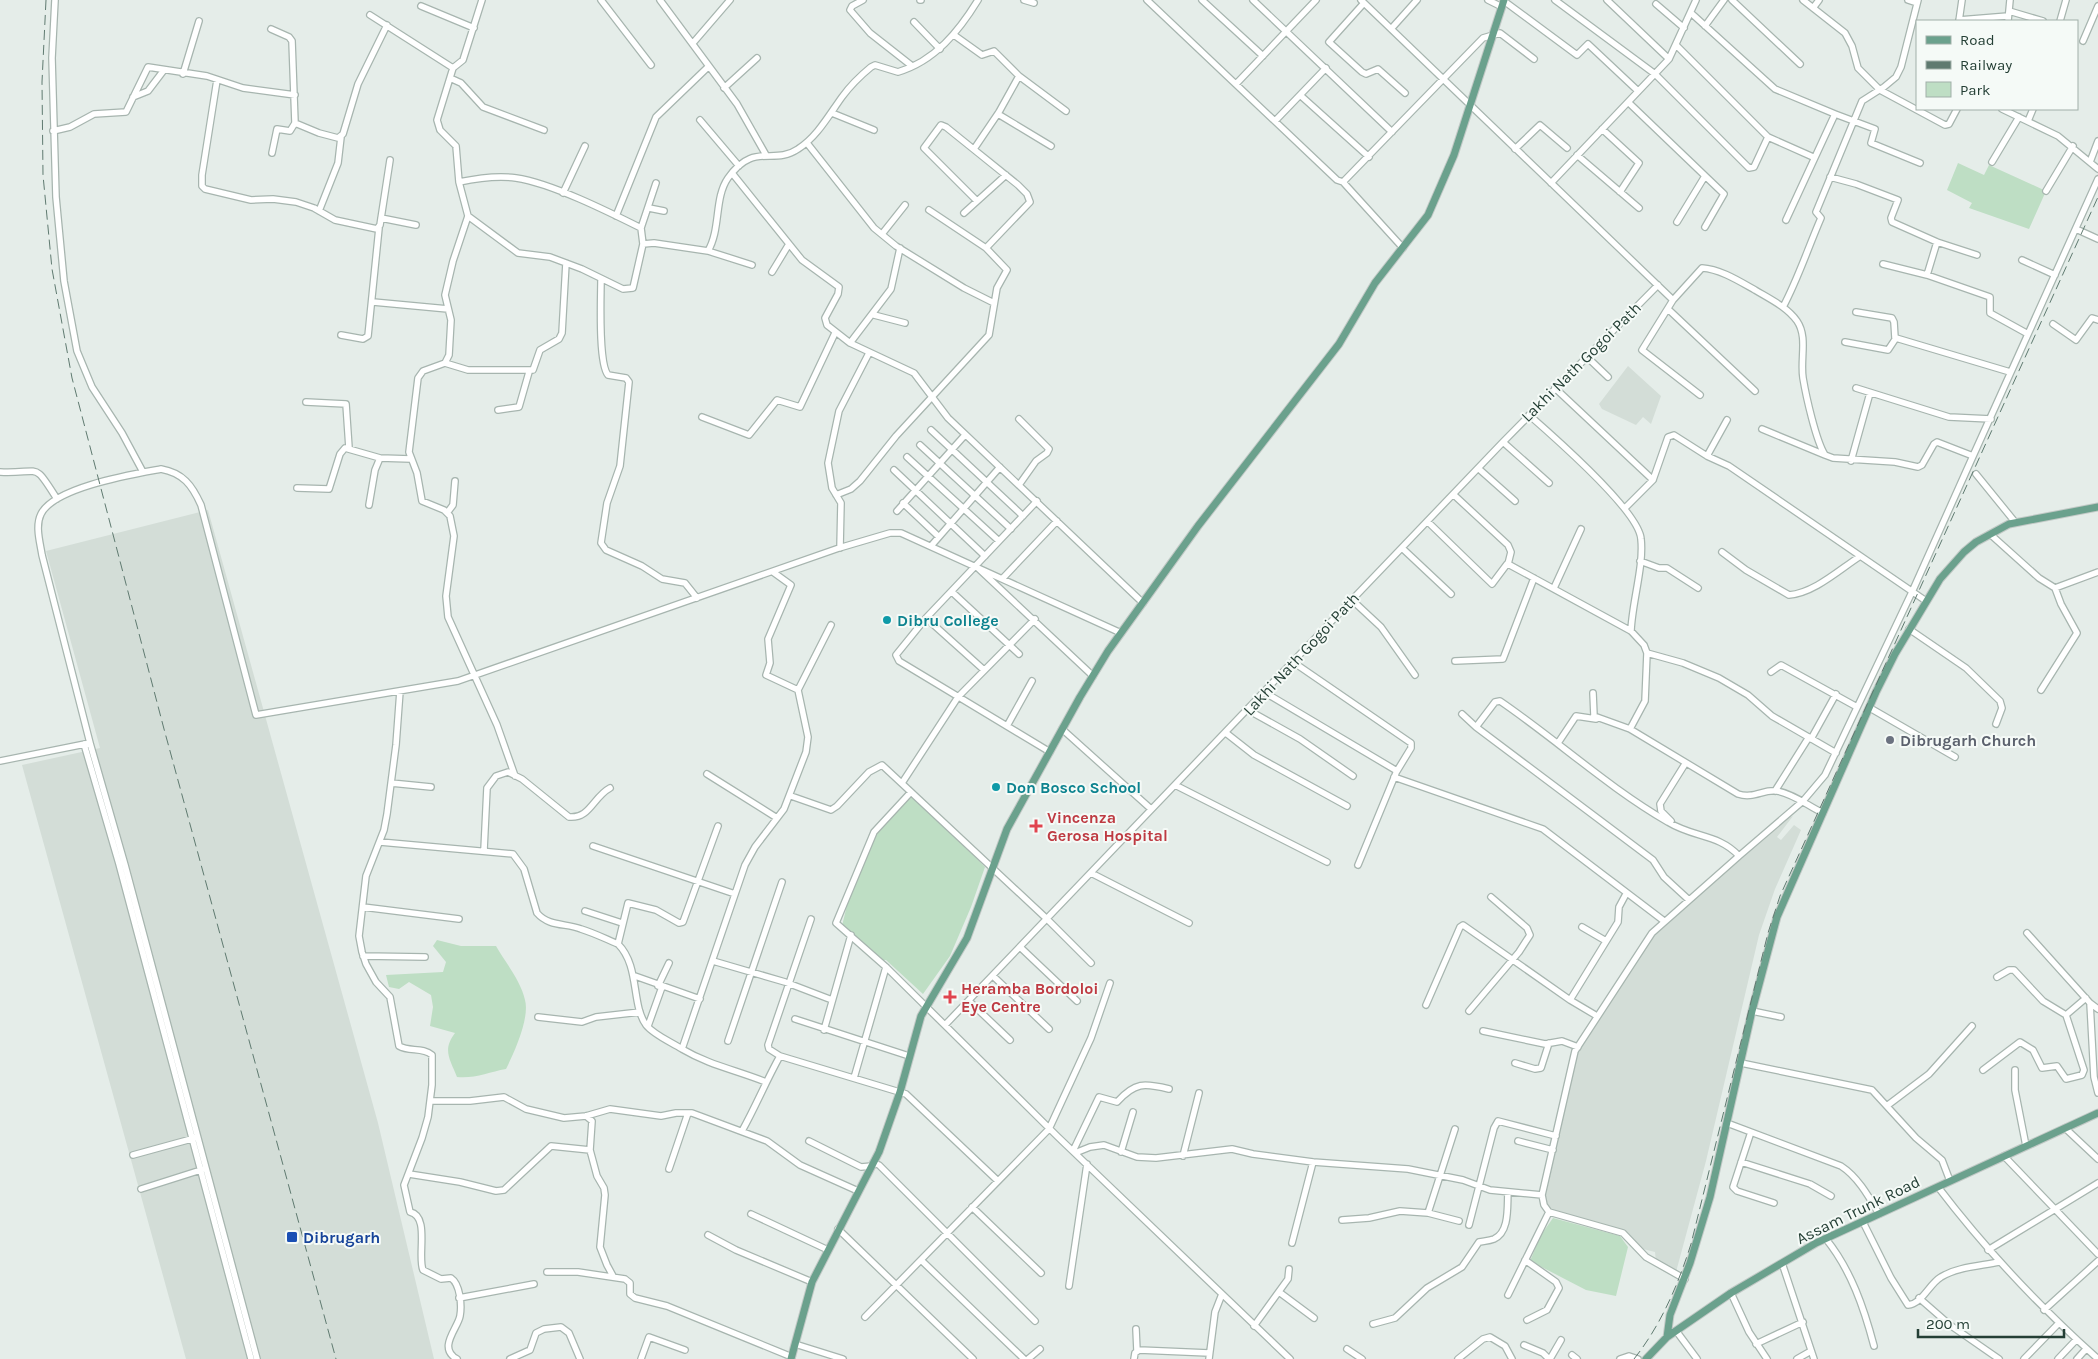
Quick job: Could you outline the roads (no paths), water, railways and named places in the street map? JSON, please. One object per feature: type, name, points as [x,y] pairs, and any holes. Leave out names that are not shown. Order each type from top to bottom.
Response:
[{"type":"main road","points":[[792,1358],[812,1282],[872,1165],[900,1092],[918,1025],[926,1007],[961,949],[983,899],[991,868],[1008,829],[1062,729],[1121,633],[1198,526],[1338,344],[1372,287],[1421,226],[1435,201],[1454,155],[1504,3]]},
{"type":"main road","points":[[1667,1337],[1670,1315],[1685,1279],[1710,1197],[1742,1063],[1752,1011],[1776,917],[1870,708],[1909,629],[1940,579],[1964,552],[1990,534],[2015,522],[2098,507]]},
{"type":"main road","name":"Assam Trunk Road","points":[[1646,1359],[1667,1337],[1677,1332],[1731,1293],[1826,1239],[2098,1113]]},
{"type":"street","points":[[55,0],[52,58],[53,131],[60,246],[77,351],[92,387],[122,433],[143,472]]},
{"type":"street","points":[[444,363],[449,355],[451,320],[445,295],[448,279],[468,216],[459,182],[456,146],[438,126],[441,103],[453,68],[463,60],[482,0]]},
{"type":"street","points":[[601,0],[651,65]]},
{"type":"street","points":[[660,0],[743,114],[766,155]]},
{"type":"street","points":[[693,43],[730,0]]},
{"type":"street","points":[[863,0],[852,6],[850,10],[870,32],[912,66]]},
{"type":"street","points":[[708,251],[715,232],[723,188],[732,173],[739,166],[757,155],[789,154],[807,143],[848,90],[871,67],[875,65],[898,72],[940,49],[954,34],[978,0]]},
{"type":"street","points":[[1024,0],[1034,3]]},
{"type":"street","points":[[1147,0],[1337,180],[1343,182],[1403,248]]},
{"type":"street","points":[[1202,0],[1264,56]]},
{"type":"street","points":[[1253,0],[1392,132]]},
{"type":"street","points":[[1391,29],[1417,0]]},
{"type":"street","points":[[1488,0],[1504,3],[1577,54],[1588,44],[1638,91]]},
{"type":"street","points":[[1555,0],[1654,74],[1749,168],[1754,167],[1768,137]]},
{"type":"street","points":[[1606,0],[1669,59]]},
{"type":"street","points":[[1551,183],[1669,59],[1677,46],[1696,0]]},
{"type":"street","points":[[1705,26],[1724,0]]},
{"type":"street","points":[[1732,0],[1800,64]]},
{"type":"street","points":[[1804,0],[1845,33],[1852,46],[1858,68],[1880,90],[1916,109]]},
{"type":"street","points":[[1813,8],[1818,0]]},
{"type":"street","points":[[1783,307],[1795,283],[1798,270],[1821,218],[1816,212],[1862,101],[1880,90],[1896,76],[1901,67],[1917,2],[1908,0]]},
{"type":"street","points":[[1959,20],[1962,0]]},
{"type":"street","points":[[2008,16],[2010,0]]},
{"type":"street","points":[[2060,20],[2066,0]]},
{"type":"street","points":[[1236,84],[1264,56],[1312,1]]},
{"type":"street","points":[[1404,93],[1378,69],[1366,74],[1362,72],[1329,42],[1362,1],[1469,106],[1673,300]]},
{"type":"street","points":[[1656,4],[1684,28]]},
{"type":"street","points":[[421,6],[474,28]]},
{"type":"street","points":[[2083,41],[2098,6]]},
{"type":"street","points":[[1691,13],[1774,89],[1875,130],[1871,144],[1920,163]]},
{"type":"street","points":[[370,15],[453,68]]},
{"type":"street","points":[[1969,20],[2008,16],[2036,20]]},
{"type":"street","points":[[183,74],[199,21]]},
{"type":"street","points":[[914,22],[940,49]]},
{"type":"street","points":[[319,211],[338,163],[342,137],[358,84],[387,25]]},
{"type":"street","points":[[271,29],[292,41],[295,95],[295,123],[290,131],[277,129],[272,153]]},
{"type":"street","points":[[954,34],[982,55],[994,51],[1019,76],[1066,110]]},
{"type":"street","points":[[1343,182],[1369,157],[1441,79],[1484,38],[1493,34],[1505,36],[1534,59]]},
{"type":"street","points":[[1677,46],[1768,137],[1813,157]]},
{"type":"street","points":[[724,88],[757,58]]},
{"type":"street","points":[[616,216],[656,117],[708,67]]},
{"type":"street","points":[[53,131],[70,127],[94,114],[126,112],[146,68],[217,80],[243,88],[295,95]]},
{"type":"street","points":[[1275,121],[1326,68]]},
{"type":"street","points":[[134,97],[148,92],[164,70]]},
{"type":"street","points":[[974,149],[998,114],[1019,76]]},
{"type":"street","points":[[450,78],[461,83],[483,107],[544,130]]},
{"type":"street","points":[[217,80],[204,158],[203,188],[251,200],[273,199],[296,202],[335,220],[379,228]]},
{"type":"street","points":[[1300,95],[1369,157]]},
{"type":"street","points":[[1628,102],[1724,194],[1705,227]]},
{"type":"street","points":[[1917,110],[1945,125],[1949,124],[1956,110]]},
{"type":"street","points":[[2004,110],[2058,136],[2073,146],[2098,169]]},
{"type":"street","points":[[2028,121],[2033,110]]},
{"type":"street","points":[[832,113],[874,130]]},
{"type":"street","points":[[998,114],[1051,146]]},
{"type":"street","points":[[1786,220],[1813,157],[1835,114]]},
{"type":"street","points":[[1992,162],[2019,117]]},
{"type":"street","points":[[700,120],[739,166]]},
{"type":"street","points":[[295,123],[319,133],[342,137]]},
{"type":"street","points":[[977,201],[934,159],[924,146],[939,126],[943,125],[1006,175],[1023,190],[1030,202],[986,248]]},
{"type":"street","points":[[1515,148],[1540,125],[1567,148]]},
{"type":"street","points":[[1602,129],[1639,163],[1620,192]]},
{"type":"street","points":[[2090,162],[2098,142]]},
{"type":"street","points":[[807,143],[860,212],[882,234],[900,248],[964,288],[994,303]]},
{"type":"street","points":[[563,193],[585,146]]},
{"type":"street","points":[[2046,191],[2073,146]]},
{"type":"street","points":[[1578,155],[1639,208]]},
{"type":"street","points":[[340,335],[363,339],[368,336],[373,302],[379,228],[390,160]]},
{"type":"street","points":[[732,173],[805,263],[839,287],[838,294],[825,318],[827,325],[850,343],[914,373],[930,398],[965,435],[1037,501],[1143,604]]},
{"type":"street","points":[[964,213],[1006,175]]},
{"type":"street","points":[[459,182],[480,176],[516,178],[563,193],[641,228]]},
{"type":"street","points":[[1677,222],[1705,176]]},
{"type":"street","points":[[1830,177],[1872,189],[1898,200],[1891,218],[1892,222],[1937,242],[1977,255]]},
{"type":"street","points":[[1685,1279],[1646,1257],[1623,1233],[1549,1212],[1544,1205],[1542,1195],[1572,1059],[1597,1016],[1652,933],[1803,801],[1825,775],[1991,420],[2010,372],[2098,179]]},
{"type":"street","points":[[468,216],[518,253],[550,257],[623,289],[633,288],[642,244],[641,228],[656,183]]},
{"type":"street","points":[[882,234],[905,205]]},
{"type":"street","points":[[649,208],[664,211]]},
{"type":"street","points":[[836,495],[851,489],[860,481],[896,436],[990,335],[997,288],[1007,270],[986,248],[929,210]]},
{"type":"street","points":[[381,218],[416,225]]},
{"type":"street","points":[[2076,229],[2098,239]]},
{"type":"street","points":[[1927,275],[1937,242]]},
{"type":"street","points":[[642,244],[654,243],[708,251],[752,265]]},
{"type":"street","points":[[772,272],[788,244]]},
{"type":"street","points":[[850,343],[874,315],[891,289],[900,248]]},
{"type":"street","points":[[2022,260],[2055,275]]},
{"type":"street","points":[[498,410],[519,407],[530,372],[535,368],[540,350],[559,339],[562,333],[566,263]]},
{"type":"street","points":[[1883,264],[1927,275],[1990,297],[1990,313],[2028,334]]},
{"type":"street","points":[[1700,395],[1642,350],[1669,310],[1673,300],[1702,268],[1710,268],[1736,279],[1783,307],[1802,329],[1803,378],[1825,455]]},
{"type":"street","points":[[601,279],[601,326],[604,368],[608,375],[626,378],[629,382],[620,466],[607,503],[601,543],[606,550],[642,566],[662,579],[685,582],[698,598]]},
{"type":"street","name":"Lakhi Nath Gogoi Path","points":[[946,1025],[1503,442],[1658,285]]},
{"type":"street","points":[[373,302],[448,309]]},
{"type":"street","points":[[1669,310],[1754,391]]},
{"type":"street","points":[[1845,342],[1888,350],[1895,338],[1892,318],[1856,312]]},
{"type":"street","points":[[874,315],[905,323]]},
{"type":"street","points":[[2053,324],[2075,340],[2092,318],[2098,320]]},
{"type":"street","points":[[702,417],[749,435],[777,400],[800,407],[835,332]]},
{"type":"street","points":[[1895,338],[2010,372]]},
{"type":"street","points":[[840,548],[842,505],[832,488],[828,467],[835,425],[844,396],[869,353]]},
{"type":"street","points":[[1586,356],[1608,378]]},
{"type":"street","points":[[515,776],[512,760],[447,611],[446,596],[454,536],[452,523],[447,513],[422,501],[417,473],[411,459],[410,435],[418,378],[423,371],[444,363],[468,370],[530,372]]},
{"type":"street","points":[[1555,388],[1653,480]]},
{"type":"street","points":[[1856,388],[1949,417],[1991,420]]},
{"type":"street","points":[[1851,461],[1870,392]]},
{"type":"street","points":[[306,402],[346,404],[349,448]]},
{"type":"street","points":[[1529,415],[1625,508],[1641,537],[1640,561],[1631,631]]},
{"type":"street","points":[[1019,419],[1049,449],[1048,453],[1036,461],[1019,485]]},
{"type":"street","points":[[1707,456],[1727,420]]},
{"type":"street","points":[[1762,429],[1825,455],[1851,461],[1895,462],[1918,467],[1922,465],[1937,442],[1973,456]]},
{"type":"street","points":[[932,430],[951,451],[1023,516]]},
{"type":"street","points":[[897,510],[965,435]]},
{"type":"street","points":[[1625,508],[1653,480],[1670,435],[1674,435],[1707,456],[1729,466],[1859,557],[1926,601]]},
{"type":"street","points":[[1503,442],[1549,483]]},
{"type":"street","points":[[920,445],[1011,529]]},
{"type":"street","points":[[349,448],[380,458],[411,459]]},
{"type":"street","points":[[297,488],[329,489],[340,454],[349,448]]},
{"type":"street","points":[[907,457],[999,541]]},
{"type":"street","points":[[369,505],[375,470],[380,458]]},
{"type":"street","points":[[931,546],[1000,467]]},
{"type":"street","points":[[251,1359],[130,893],[87,743],[39,536],[41,514],[44,509],[73,490],[143,472],[161,469],[174,471],[184,478],[194,490],[201,505],[256,715],[400,692],[399,690],[458,680],[840,548],[890,533],[902,533],[1121,633]]},
{"type":"street","points":[[1478,469],[1515,501]]},
{"type":"street","points":[[894,470],[985,556]]},
{"type":"street","points":[[0,472],[37,471],[42,475],[57,499]]},
{"type":"street","points":[[1976,474],[2015,522]]},
{"type":"street","points":[[447,513],[453,505],[455,481]]},
{"type":"street","points":[[1428,522],[1492,584],[1507,564],[1511,552],[1508,545],[1454,495]]},
{"type":"street","points":[[1037,501],[926,618],[897,652],[896,658],[1050,752]]},
{"type":"street","points":[[904,504],[938,536]]},
{"type":"street","points":[[1004,578],[1057,521]]},
{"type":"street","points":[[1554,588],[1581,529]]},
{"type":"street","points":[[1990,534],[2039,578],[2056,588],[2061,604],[2077,633],[2041,690]]},
{"type":"street","points":[[1402,548],[1451,594]]},
{"type":"street","points":[[1722,552],[1746,570],[1789,595],[1809,588],[1859,557]]},
{"type":"street","points":[[1640,561],[1659,568],[1668,568],[1698,588]]},
{"type":"street","points":[[1507,564],[1631,631],[1644,645],[1647,653],[1645,701],[1630,729]]},
{"type":"street","points":[[975,566],[1093,676]]},
{"type":"street","points":[[773,572],[791,585],[768,639],[770,664],[766,675],[798,690]]},
{"type":"street","points":[[2056,588],[2098,572]]},
{"type":"street","points":[[1455,662],[1503,659],[1534,578]]},
{"type":"street","points":[[952,592],[1019,654]]},
{"type":"street","points":[[1352,600],[1382,627],[1415,675]]},
{"type":"street","points":[[926,618],[984,670]]},
{"type":"street","points":[[902,783],[958,697],[1034,619]]},
{"type":"street","points":[[682,1049],[734,894],[751,854],[778,818],[791,796],[808,743],[798,690],[831,625]]},
{"type":"street","points":[[1909,629],[1966,668],[2000,701],[2002,708],[1996,724]]},
{"type":"street","points":[[1647,653],[1683,663],[1719,678],[1748,695],[1772,716],[1836,753]]},
{"type":"street","points":[[1293,662],[1411,743],[1412,746],[1396,774],[1358,865]]},
{"type":"street","points":[[1771,672],[1781,665],[1857,707]]},
{"type":"street","points":[[1008,726],[1032,681]]},
{"type":"street","points":[[400,692],[392,783],[386,821],[380,842],[367,870],[360,936],[363,956],[376,982],[390,997],[399,1046],[405,1049],[427,1051],[432,1055],[430,1101],[422,1138],[404,1185],[410,1212],[417,1215],[421,1223],[421,1266],[430,1276],[444,1279],[451,1278],[456,1282],[460,1317],[449,1337],[453,1358]]},
{"type":"street","points":[[1264,692],[1396,774],[1542,829],[1664,921]]},
{"type":"street","points":[[1593,693],[1593,713],[1597,719]]},
{"type":"street","points":[[1775,791],[1836,694]]},
{"type":"street","points":[[1476,727],[1498,700],[1633,799],[1676,827],[1691,834],[1723,842],[1739,856]]},
{"type":"street","points":[[1870,708],[1955,757]]},
{"type":"street","points":[[1248,710],[1300,740],[1353,776]]},
{"type":"street","points":[[1462,714],[1476,727],[1653,860],[1664,876],[1689,900]]},
{"type":"street","points":[[1558,743],[1576,716],[1607,720],[1630,729],[1685,764],[1746,797],[1775,791],[1803,801],[1823,814]]},
{"type":"street","points":[[1062,729],[1152,809]]},
{"type":"street","points":[[1226,733],[1254,755],[1347,806]]},
{"type":"street","points":[[0,761],[87,743]]},
{"type":"street","points":[[791,796],[831,810],[869,772],[882,764],[991,868],[1048,919],[1091,963]]},
{"type":"street","points":[[1676,827],[1660,807],[1685,764]]},
{"type":"street","points":[[484,850],[487,788],[496,776],[508,772],[570,817],[578,818],[585,815],[600,793],[610,788]]},
{"type":"street","points":[[706,774],[778,818]]},
{"type":"street","points":[[392,783],[431,787]]},
{"type":"street","points":[[1175,785],[1327,862]]},
{"type":"street","points":[[911,792],[879,826],[870,840],[836,923],[886,967],[1049,1129],[1290,1359]]},
{"type":"street","points":[[718,826],[682,924],[656,910],[628,903],[618,944],[635,976],[640,1012],[648,1026],[682,1049],[708,1063],[730,1068],[766,1082]]},
{"type":"street","points":[[380,842],[513,854],[520,860],[537,913],[542,918],[553,924],[579,928],[618,944]]},
{"type":"street","points":[[593,846],[734,894]]},
{"type":"street","points":[[1091,873],[1189,923]]},
{"type":"street","points":[[728,1040],[782,882]]},
{"type":"street","points":[[1570,1000],[1618,922],[1619,907],[1626,894]]},
{"type":"street","points":[[1469,1011],[1529,939],[1529,932],[1491,897]]},
{"type":"street","points":[[363,907],[459,919]]},
{"type":"street","points":[[585,911],[622,924]]},
{"type":"street","points":[[811,919],[768,1045],[769,1049],[780,1056],[900,1092],[913,1098],[998,1181]]},
{"type":"street","points":[[1426,1005],[1461,925],[1570,1000],[1597,1016]]},
{"type":"street","points":[[1582,927],[1606,941]]},
{"type":"street","points":[[2027,933],[2090,1003],[2098,1009]]},
{"type":"street","points":[[824,1030],[851,935]]},
{"type":"street","points":[[1020,947],[1076,1001]]},
{"type":"street","points":[[363,956],[426,957]]},
{"type":"street","points":[[713,961],[789,984],[832,1000]]},
{"type":"street","points":[[648,1026],[669,962]]},
{"type":"street","points":[[854,1078],[886,967]]},
{"type":"street","points":[[1983,1070],[2018,1042],[2033,1050],[2042,1068],[2057,1066],[2066,1079],[2082,1075],[2084,1070],[2066,1015],[2043,1001],[2014,970],[2010,970],[1998,978]]},
{"type":"street","points":[[635,976],[700,999]]},
{"type":"street","points":[[993,976],[1049,1029]]},
{"type":"street","points":[[865,1317],[1049,1129],[1091,1038],[1110,983]]},
{"type":"street","points":[[2066,1015],[2086,998]]},
{"type":"street","points":[[969,1001],[1010,1040]]},
{"type":"street","points":[[2090,1003],[2094,1077],[2098,1093]]},
{"type":"street","points":[[1752,1011],[1781,1018]]},
{"type":"street","points":[[538,1017],[582,1022],[596,1017],[640,1012]]},
{"type":"street","points":[[795,1019],[824,1030],[909,1056]]},
{"type":"street","points":[[1888,1105],[1929,1074],[1972,1026]]},
{"type":"street","points":[[1483,1031],[1549,1043],[1562,1041],[1578,1046]]},
{"type":"street","points":[[1515,1063],[1535,1069],[1541,1068],[1549,1043]]},
{"type":"street","points":[[742,1131],[762,1096],[766,1082],[780,1056]]},
{"type":"street","points":[[1742,1063],[1867,1087],[1888,1105],[1916,1138],[1942,1160],[1950,1181]]},
{"type":"street","points":[[2015,1070],[2016,1090],[2026,1146]]},
{"type":"street","points":[[1074,1152],[1099,1097],[1117,1102],[1125,1092],[1145,1084],[1169,1089]]},
{"type":"street","points":[[1183,1156],[1199,1093]]},
{"type":"street","points":[[430,1101],[470,1101],[504,1097],[526,1109],[564,1118],[586,1116],[610,1109],[660,1116],[688,1113],[767,1141],[800,1165],[858,1191]]},
{"type":"street","points":[[1121,1152],[1133,1112]]},
{"type":"street","points":[[668,1169],[688,1113]]},
{"type":"street","points":[[586,1116],[592,1121],[590,1150],[597,1176],[604,1188],[600,1247],[606,1265],[613,1276]]},
{"type":"street","points":[[1469,1225],[1498,1121],[1556,1136]]},
{"type":"street","points":[[1727,1123],[1826,1159],[1846,1169],[1865,1191],[1879,1214]]},
{"type":"street","points":[[2065,1128],[2098,1159]]},
{"type":"street","points":[[1428,1214],[1455,1129]]},
{"type":"street","points":[[1751,1132],[1734,1189],[1774,1203]]},
{"type":"street","points":[[133,1155],[195,1138]]},
{"type":"street","points":[[1518,1141],[1553,1150]]},
{"type":"street","points":[[809,1142],[861,1167],[879,1165],[1035,1321]]},
{"type":"street","points":[[1074,1152],[1104,1145],[1144,1158],[1183,1156],[1232,1149],[1253,1154],[1313,1162],[1408,1169],[1440,1174],[1490,1190],[1542,1195]]},
{"type":"street","points":[[409,1174],[460,1182],[496,1192],[504,1190],[551,1146],[590,1150]]},
{"type":"street","points":[[2004,1156],[2098,1254]]},
{"type":"street","points":[[1292,1243],[1313,1162]]},
{"type":"street","points":[[1741,1162],[1810,1184],[1831,1196]]},
{"type":"street","points":[[1068,1286],[1087,1164]]},
{"type":"street","points":[[141,1189],[203,1169]]},
{"type":"street","points":[[203,1169],[257,1359]]},
{"type":"street","points":[[1988,1250],[2098,1183]]},
{"type":"street","points":[[1938,1187],[1999,1262],[2058,1324],[2098,1359]]},
{"type":"street","points":[[1373,1324],[1395,1318],[1427,1288],[1462,1267],[1479,1242],[1490,1240],[1500,1235],[1505,1227],[1508,1192]]},
{"type":"street","points":[[972,1207],[1041,1273]]},
{"type":"street","points":[[1342,1220],[1369,1218],[1400,1211],[1428,1214],[1459,1221]]},
{"type":"street","points":[[1508,1295],[1549,1212]]},
{"type":"street","points":[[751,1214],[828,1250]]},
{"type":"street","points":[[1863,1222],[1906,1303],[1912,1305],[1935,1281],[1944,1275],[1999,1262]]},
{"type":"street","points":[[838,1229],[973,1359]]},
{"type":"street","points":[[708,1235],[736,1250],[812,1282]]},
{"type":"street","points":[[1826,1239],[1838,1254],[1852,1281],[1866,1317],[1874,1346]]},
{"type":"street","points":[[921,1260],[1024,1359]]},
{"type":"street","points":[[1525,1260],[1556,1282],[1559,1288],[1547,1310],[1527,1320]]},
{"type":"street","points":[[2044,1310],[2098,1261]]},
{"type":"street","points":[[1782,1263],[1814,1359]]},
{"type":"street","points":[[1254,1326],[1288,1279],[1288,1269]]},
{"type":"street","points":[[547,1272],[578,1272],[613,1276],[629,1281],[630,1294],[635,1298],[667,1306],[792,1358]]},
{"type":"street","points":[[459,1298],[534,1284]]},
{"type":"street","points":[[1279,1292],[1314,1318]]},
{"type":"street","points":[[1731,1293],[1756,1344],[1767,1359]]},
{"type":"street","points":[[1136,1351],[1209,1356],[1215,1312],[1222,1294]]},
{"type":"street","points":[[1919,1298],[1947,1323],[1998,1359]]},
{"type":"street","points":[[1756,1344],[1803,1322]]},
{"type":"street","points":[[2024,1359],[2058,1324]]},
{"type":"street","points":[[510,1359],[530,1350],[534,1335],[540,1330],[561,1327],[569,1333],[580,1359]]},
{"type":"street","points":[[1134,1359],[1136,1329]]},
{"type":"street","points":[[1677,1332],[1697,1359]]},
{"type":"street","points":[[641,1359],[649,1337],[685,1350]]},
{"type":"street","points":[[1458,1359],[1483,1339],[1490,1337],[1505,1346],[1512,1359]]},
{"type":"street","points":[[1524,1345],[1543,1353],[1550,1359],[1561,1340]]},
{"type":"street","points":[[2058,1359],[2076,1340]]},
{"type":"street","points":[[795,1344],[843,1359]]},
{"type":"street","points":[[1028,1359],[1040,1349]]},
{"type":"street","points":[[2077,1359],[2086,1349]]},
{"type":"street","points":[[1347,1350],[1362,1359]]},
{"type":"street","points":[[1797,1359],[1811,1351]]},
{"type":"street","points":[[1620,1359],[1628,1356],[1638,1359]]},
{"type":"railway","points":[[46,0],[42,82],[43,175],[52,269],[72,378],[164,729],[336,1359]]},
{"type":"railway","points":[[1634,1359],[1644,1346],[1668,1304],[1691,1244],[1768,933],[1780,896],[2098,197]]},
{"type":"place","name":"Dibru College","points":[[887,620]]},
{"type":"place","name":"Dibrugarh Church","points":[[1890,740]]},
{"type":"place","name":"Don Bosco School","points":[[996,787]]},
{"type":"place","name":"Vincenza Gerosa Hospital","points":[[1036,826]]},
{"type":"place","name":"Heramba Bordoloi Eye Centre","points":[[950,997]]},
{"type":"place","name":"Dibrugarh","points":[[292,1237]]}]
